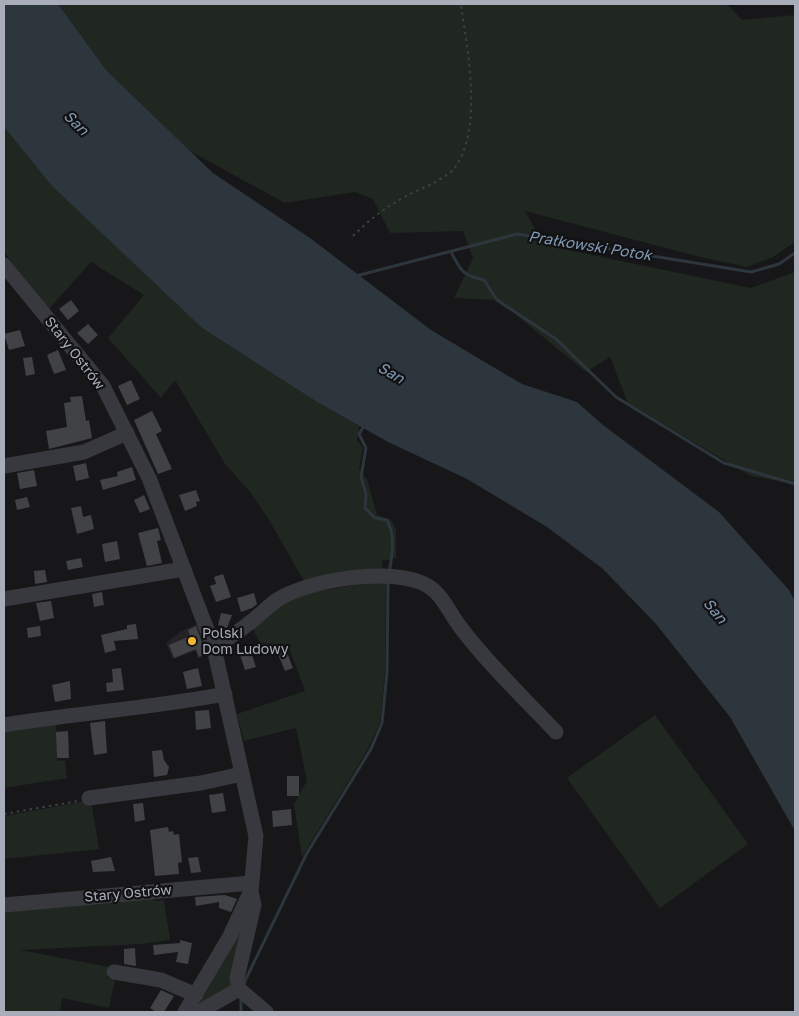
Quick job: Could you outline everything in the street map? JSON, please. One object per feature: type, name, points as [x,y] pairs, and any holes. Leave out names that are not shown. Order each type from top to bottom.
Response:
[{"type":"street","name":"Stary Ostrów","points":[[4,265],[9,281],[78,354],[103,386],[149,478],[214,648],[256,836],[251,887],[254,905],[237,978],[239,989]]},
{"type":"street","points":[[4,466],[84,452],[127,433]]},
{"type":"street","points":[[4,598],[184,569]]},
{"type":"street","points":[[214,648],[247,625],[277,600],[296,591],[322,583],[388,577],[414,579],[430,588],[441,598],[461,628],[556,732]]},
{"type":"street","points":[[4,725],[88,712],[182,702],[225,694]]},
{"type":"street","points":[[89,798],[201,782],[242,774]]},
{"type":"street","name":"Stary Ostrów","points":[[4,905],[251,887]]},
{"type":"street","points":[[185,1012],[214,965],[251,887]]},
{"type":"street","points":[[114,972],[161,980],[196,996]]},
{"type":"street","points":[[199,1012],[239,989],[266,1012]]},
{"type":"path","points":[[353,236],[369,219],[407,195],[437,181],[454,169],[466,143],[470,116],[470,71],[461,4]]},
{"type":"path","points":[[4,814],[89,798]]},
{"type":"shaded area","points":[[58,4],[727,4],[742,20],[795,15],[795,242],[773,257],[747,267],[700,257],[525,211],[544,245],[751,288],[795,272],[795,484],[751,476],[628,403],[610,357],[586,372],[498,300],[454,298],[473,258],[463,231],[390,233],[373,199],[355,192],[285,203],[190,151],[107,71]]},
{"type":"shaded area","points":[[4,127],[53,186],[202,328],[317,402],[359,426],[357,440],[363,448],[359,470],[367,479],[377,515],[391,520],[396,530],[396,558],[382,561],[383,572],[305,583],[269,520],[251,493],[225,464],[175,380],[161,398],[108,338],[144,295],[91,262],[49,309],[4,252]]},
{"type":"shaded area","points":[[386,580],[385,672],[380,722],[368,749],[302,857],[294,804],[307,781],[296,728],[244,741],[237,714],[305,691],[289,648],[273,653],[272,650],[264,652],[252,627],[281,605],[306,593]]},
{"type":"shaded area","name":"Polski Dom Ludowy","points":[[198,624],[210,654],[198,658],[195,651],[173,659],[166,643],[181,631]]},
{"type":"shaded area","points":[[655,715],[748,844],[660,908],[567,778]]},
{"type":"shaded area","points":[[56,719],[57,761],[65,760],[67,778],[4,788],[4,727]]},
{"type":"shaded area","points":[[91,800],[99,849],[4,859],[4,816]]},
{"type":"shaded area","points":[[151,895],[154,901],[164,900],[170,940],[141,944],[20,950],[109,967],[107,978],[115,979],[109,1008],[62,998],[60,1012],[4,1012],[4,908]]},
{"type":"shaded area","points":[[245,923],[231,988],[196,1009]]},
{"type":"water","name":"San","points":[[4,4],[58,4],[107,71],[213,173],[310,238],[431,330],[522,384],[577,402],[603,425],[719,512],[789,590],[795,602],[795,831],[730,717],[656,624],[603,569],[547,527],[467,479],[388,442],[317,402],[202,328],[52,186],[4,127]]},
{"type":"building","points":[[71,300],[79,311],[68,320],[59,309]]},
{"type":"building","points":[[88,324],[98,335],[88,344],[77,333]]},
{"type":"building","points":[[20,330],[25,346],[9,350],[4,334]]},
{"type":"building","points":[[58,350],[66,370],[54,374],[47,355]]},
{"type":"building","points":[[32,357],[35,374],[26,376],[23,358]]},
{"type":"building","points":[[131,380],[140,399],[127,405],[118,386]]},
{"type":"building","points":[[82,396],[86,421],[89,420],[92,438],[49,449],[46,431],[67,427],[64,403],[71,402],[70,397]]},
{"type":"building","points":[[152,411],[162,431],[156,434],[172,469],[158,474],[134,420]]},
{"type":"building","points":[[86,463],[89,478],[76,481],[73,466]]},
{"type":"building","points":[[132,467],[136,480],[103,490],[100,480],[118,476],[117,472]]},
{"type":"building","points":[[34,470],[37,486],[20,489],[17,473]]},
{"type":"building","points":[[196,490],[200,501],[196,502],[197,506],[185,511],[179,495]]},
{"type":"building","points":[[144,495],[150,509],[140,513],[134,500]]},
{"type":"building","points":[[27,497],[30,507],[17,510],[15,500]]},
{"type":"building","points":[[81,506],[83,517],[91,515],[94,529],[77,534],[71,508]]},
{"type":"building","points":[[158,528],[161,540],[157,541],[162,563],[147,566],[138,533]]},
{"type":"building","points":[[117,541],[120,559],[105,562],[102,544]]},
{"type":"building","points":[[81,558],[83,567],[68,570],[66,561]]},
{"type":"building","points":[[45,570],[47,582],[35,584],[34,571]]},
{"type":"building","points":[[223,574],[231,597],[216,602],[210,586],[216,584],[214,577]]},
{"type":"building","points":[[102,592],[104,605],[94,607],[92,594]]},
{"type":"building","points":[[254,593],[257,604],[241,612],[237,598]]},
{"type":"building","points":[[51,601],[54,618],[40,621],[36,603]]},
{"type":"building","points":[[221,613],[232,615],[227,628],[218,625]]},
{"type":"building","points":[[136,624],[138,639],[114,641],[116,650],[105,653],[101,635],[127,629],[127,625]]},
{"type":"building","points":[[40,626],[41,636],[28,638],[27,628]]},
{"type":"building","name":"Polski Dom Ludowy","points":[[196,626],[206,654],[199,657],[196,649],[174,658],[169,645],[190,636],[188,630]]},
{"type":"building","points":[[250,649],[256,667],[245,670],[239,652]]},
{"type":"building","points":[[286,650],[293,668],[285,671],[278,654]]},
{"type":"building","points":[[121,668],[124,690],[107,692],[106,683],[113,682],[112,669]]},
{"type":"building","points":[[198,668],[202,686],[187,689],[183,672]]},
{"type":"building","points":[[70,681],[71,699],[55,702],[52,685]]},
{"type":"building","points":[[209,710],[211,728],[196,730],[195,711]]},
{"type":"building","points":[[105,721],[107,753],[94,755],[90,723]]},
{"type":"building","points":[[68,731],[69,758],[57,758],[56,732]]},
{"type":"building","points":[[162,750],[164,760],[169,767],[167,775],[154,777],[152,751]]},
{"type":"building","points":[[287,776],[299,776],[299,796],[287,796]]},
{"type":"building","points":[[223,793],[226,811],[212,813],[209,795]]},
{"type":"building","points":[[143,803],[145,820],[135,822],[133,804]]},
{"type":"building","points":[[291,809],[292,825],[273,827],[272,811]]},
{"type":"building","points":[[168,827],[169,832],[173,831],[174,835],[179,834],[182,862],[178,863],[179,874],[155,876],[150,830]]},
{"type":"building","points":[[111,857],[115,871],[93,872],[91,861]]},
{"type":"building","points":[[198,857],[201,872],[191,873],[188,858]]},
{"type":"building","points":[[225,895],[237,899],[231,912],[219,908],[219,902],[196,906],[195,897]]},
{"type":"building","points":[[180,940],[192,943],[188,964],[176,962],[178,952],[154,955],[153,945],[180,943]]},
{"type":"building","points":[[135,948],[136,966],[124,964],[124,949]]},
{"type":"building","points":[[161,990],[174,996],[164,1012],[156,1012],[150,1008]]},
{"type":"waterway","name":"Prałkowski Potok","points":[[356,276],[517,234],[751,272],[779,264],[795,253]]},
{"type":"waterway","points":[[451,252],[463,271],[484,280],[497,300],[556,339],[616,397],[724,463],[795,484]]},
{"type":"waterway","points":[[364,426],[359,434],[366,448],[361,477],[366,494],[365,508],[375,518],[387,520],[390,526],[392,546],[389,573]]},
{"type":"waterway","points":[[244,983],[307,853],[371,749],[382,723],[387,672],[388,582]]},
{"type":"waterway","points":[[241,1000],[241,1012]]},
{"type":"place","name":"Polski Dom Ludowy","points":[[192,641]]}]
